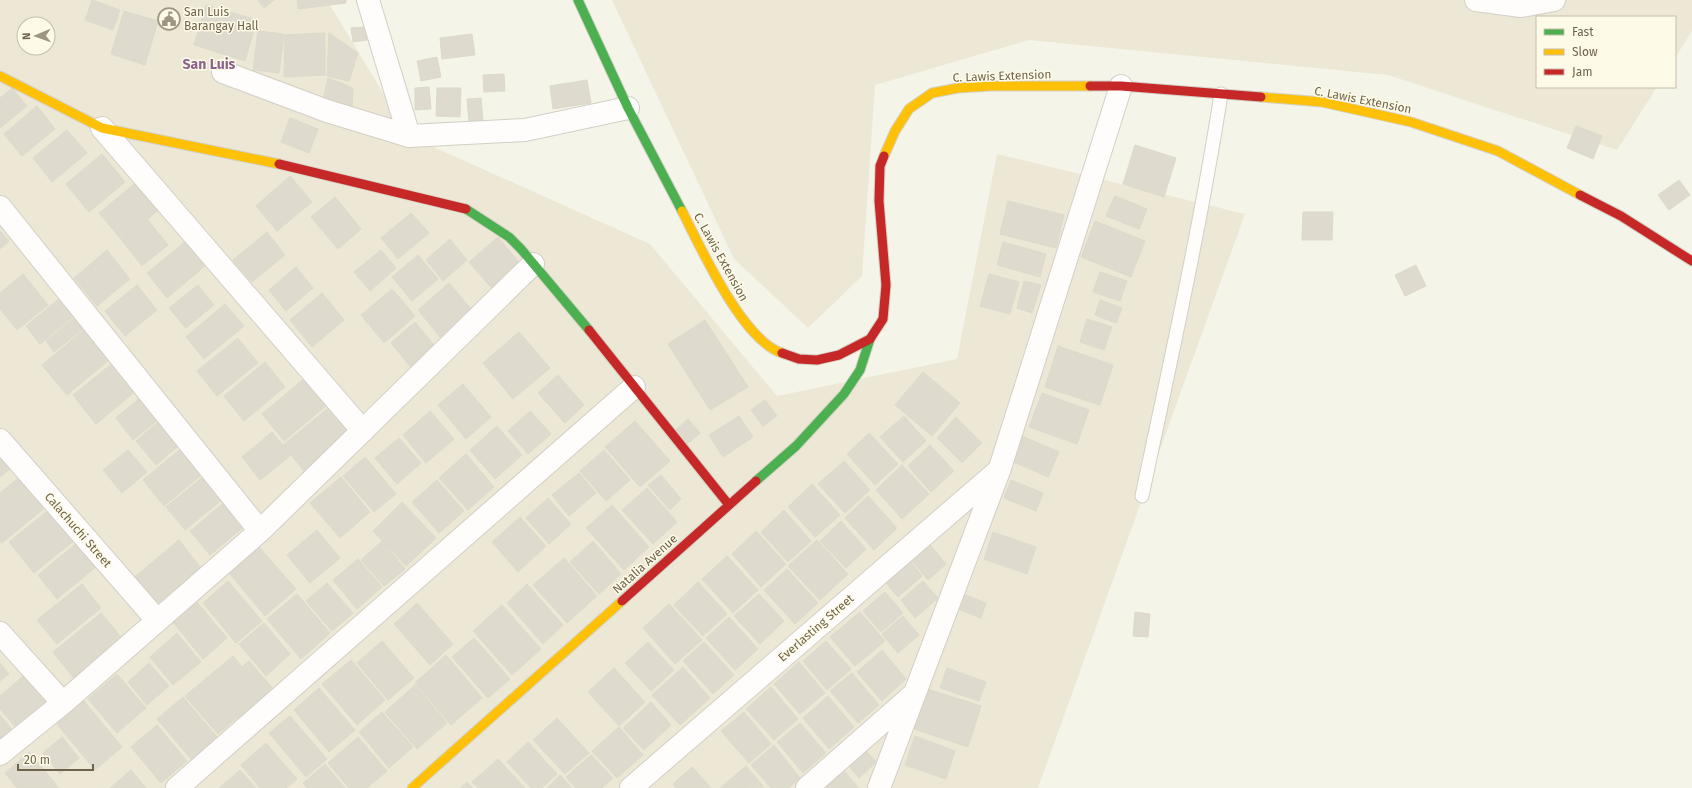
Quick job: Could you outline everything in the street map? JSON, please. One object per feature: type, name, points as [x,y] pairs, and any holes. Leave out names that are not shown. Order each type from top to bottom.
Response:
[{"type":"street","points":[[368,0],[409,136]]},
{"type":"street","name":"C. Lawis Extension","points":[[578,0],[628,108],[724,292],[745,322],[759,338],[778,352],[799,359],[817,360],[838,355],[870,339],[883,320],[886,285],[879,201],[880,166],[895,131],[908,109],[932,93],[958,88],[991,86],[1121,86],[1322,102],[1411,122],[1498,151],[1621,216],[1692,261]]},
{"type":"street","points":[[1476,0],[1521,6],[1554,0]]},
{"type":"street","points":[[224,72],[327,111],[409,136],[525,130],[628,108]]},
{"type":"street","points":[[0,76],[102,128],[255,158],[469,210],[509,237],[533,264],[634,386],[729,506]]},
{"type":"street","points":[[879,788],[1000,468],[1121,86]]},
{"type":"street","points":[[102,128],[363,431]]},
{"type":"street","points":[[0,207],[260,531]]},
{"type":"street","points":[[0,754],[63,703],[260,531],[533,264]]},
{"type":"street","name":"Natalia Avenue","points":[[412,788],[796,446],[844,394],[860,370],[870,339]]},
{"type":"street","points":[[177,788],[634,386]]},
{"type":"street","name":"Calachuchi Street","points":[[0,440],[157,620]]},
{"type":"street","name":"Everlasting Street","points":[[631,788],[1000,468]]},
{"type":"street","points":[[0,633],[63,703]]},
{"type":"street","points":[[807,788],[916,692]]},
{"type":"lane","points":[[1142,496],[1214,140],[1221,94]]},
{"type":"shaded area","points":[[0,0],[327,0],[409,136],[650,244],[777,396],[957,359],[997,154],[1245,214],[1038,788],[0,788]]},
{"type":"shaded area","points":[[612,0],[1692,0],[1692,31],[1676,56],[1676,16],[1536,16],[1536,88],[1656,88],[1617,150],[1388,75],[1029,40],[875,85],[862,276],[808,328],[734,259]]},
{"type":"building","points":[[92,0],[120,10],[113,30],[85,20]]},
{"type":"building","points":[[258,0],[274,0],[264,8]]},
{"type":"building","points":[[297,0],[346,0],[346,3],[298,9]]},
{"type":"building","points":[[206,5],[257,20],[245,61],[194,45]]},
{"type":"building","points":[[124,11],[158,21],[145,65],[111,54]]},
{"type":"building","points":[[365,27],[367,40],[353,42],[351,28]]},
{"type":"building","points":[[258,31],[284,34],[279,73],[253,70]]},
{"type":"building","points":[[325,33],[325,75],[284,77],[285,35]]},
{"type":"building","points":[[329,33],[358,53],[349,81],[327,76]]},
{"type":"building","points":[[472,34],[475,55],[442,59],[440,38]]},
{"type":"building","points":[[437,57],[441,77],[421,81],[417,61]]},
{"type":"building","points":[[504,74],[505,91],[484,92],[483,75]]},
{"type":"building","points":[[328,78],[353,88],[352,108],[323,101]]},
{"type":"building","points":[[587,80],[591,103],[553,109],[550,86]]},
{"type":"building","points":[[429,87],[431,109],[415,110],[415,88]]},
{"type":"building","points":[[12,88],[27,106],[0,128],[0,98]]},
{"type":"building","points":[[437,88],[461,88],[460,117],[436,116]]},
{"type":"building","points":[[481,98],[483,122],[469,123],[467,99]]},
{"type":"building","points":[[37,106],[55,129],[22,156],[4,134]]},
{"type":"building","points":[[290,118],[318,129],[309,153],[281,142]]},
{"type":"building","points":[[1576,126],[1602,136],[1593,159],[1567,148]]},
{"type":"building","points":[[67,130],[87,153],[52,182],[33,158]]},
{"type":"building","points":[[1135,145],[1176,158],[1164,197],[1123,184]]},
{"type":"building","points":[[102,154],[125,182],[89,212],[66,184]]},
{"type":"building","points":[[290,176],[312,202],[277,231],[256,206]]},
{"type":"building","points":[[139,180],[161,208],[122,240],[99,213]]},
{"type":"building","points":[[1679,180],[1690,195],[1669,210],[1658,195]]},
{"type":"building","points":[[1115,196],[1147,209],[1139,229],[1106,216]]},
{"type":"building","points":[[335,197],[361,229],[338,249],[311,217]]},
{"type":"building","points":[[1008,201],[1064,215],[1056,248],[1000,234]]},
{"type":"building","points":[[1303,212],[1333,212],[1332,240],[1302,240]]},
{"type":"building","points":[[411,213],[429,233],[398,259],[381,238]]},
{"type":"building","points":[[148,220],[168,245],[142,266],[122,241]]},
{"type":"building","points":[[1095,221],[1145,241],[1131,277],[1081,257]]},
{"type":"building","points":[[0,231],[9,241],[0,249]]},
{"type":"building","points":[[267,232],[285,255],[252,282],[233,260]]},
{"type":"building","points":[[498,237],[523,267],[494,291],[469,262]]},
{"type":"building","points":[[450,239],[467,260],[443,281],[426,260]]},
{"type":"building","points":[[186,241],[206,265],[167,298],[147,273]]},
{"type":"building","points":[[1003,242],[1046,254],[1040,277],[997,265]]},
{"type":"building","points":[[107,250],[130,279],[97,306],[74,278]]},
{"type":"building","points":[[381,250],[396,268],[370,291],[354,272]]},
{"type":"building","points":[[418,255],[438,279],[412,301],[392,277]]},
{"type":"building","points":[[1416,265],[1426,286],[1405,296],[1395,275]]},
{"type":"building","points":[[296,267],[313,288],[286,311],[269,290]]},
{"type":"building","points":[[1100,272],[1127,281],[1120,301],[1093,292]]},
{"type":"building","points":[[23,274],[48,305],[17,330],[0,309],[0,293]]},
{"type":"building","points":[[989,274],[1019,282],[1010,314],[980,306]]},
{"type":"building","points":[[1024,281],[1041,285],[1032,313],[1017,308]]},
{"type":"building","points":[[449,283],[477,316],[445,343],[418,310]]},
{"type":"building","points":[[137,285],[157,310],[125,336],[105,311]]},
{"type":"building","points":[[198,285],[214,305],[186,328],[169,308]]},
{"type":"building","points":[[392,289],[415,316],[384,343],[361,315]]},
{"type":"building","points":[[322,293],[344,320],[312,347],[290,320]]},
{"type":"building","points":[[60,298],[74,316],[40,344],[26,326]]},
{"type":"building","points":[[1100,300],[1122,308],[1116,323],[1095,315]]},
{"type":"building","points":[[225,304],[244,326],[204,359],[186,337]]},
{"type":"building","points":[[79,314],[88,325],[54,352],[46,341]]},
{"type":"building","points":[[1087,319],[1112,327],[1104,350],[1080,342]]},
{"type":"building","points":[[705,320],[748,387],[710,410],[668,344]]},
{"type":"building","points":[[415,322],[439,351],[415,372],[391,343]]},
{"type":"building","points":[[84,330],[109,360],[67,395],[42,365]]},
{"type":"building","points":[[519,332],[550,368],[513,399],[483,363]]},
{"type":"building","points":[[238,338],[258,363],[217,396],[197,371]]},
{"type":"building","points":[[1058,346],[1113,365],[1100,405],[1045,387]]},
{"type":"building","points":[[114,362],[137,390],[96,424],[73,395]]},
{"type":"building","points":[[265,362],[285,387],[244,421],[224,396]]},
{"type":"building","points":[[923,372],[960,403],[932,436],[895,405]]},
{"type":"building","points":[[558,375],[584,405],[565,423],[538,393]]},
{"type":"building","points":[[306,377],[328,404],[284,441],[262,414]]},
{"type":"building","points":[[463,384],[491,417],[466,439],[438,405]]},
{"type":"building","points":[[1042,393],[1089,410],[1077,444],[1029,427]]},
{"type":"building","points":[[142,396],[160,418],[133,440],[116,418]]},
{"type":"building","points":[[765,400],[777,416],[763,426],[751,410]]},
{"type":"building","points":[[331,406],[352,431],[304,471],[283,445]]},
{"type":"building","points":[[430,411],[454,439],[426,463],[403,435]]},
{"type":"building","points":[[530,411],[551,434],[528,454],[508,431]]},
{"type":"building","points":[[739,416],[753,437],[723,457],[709,435]]},
{"type":"building","points":[[904,416],[926,441],[903,462],[880,437]]},
{"type":"building","points":[[164,417],[184,441],[156,465],[136,441]]},
{"type":"building","points":[[956,417],[982,443],[962,463],[937,438]]},
{"type":"building","points":[[688,419],[700,433],[687,444],[676,430]]},
{"type":"building","points":[[635,421],[670,461],[640,487],[605,447]]},
{"type":"building","points":[[497,426],[522,455],[495,479],[470,450]]},
{"type":"building","points":[[272,432],[291,455],[260,480],[242,457]]},
{"type":"building","points":[[869,433],[898,464],[875,485],[847,454]]},
{"type":"building","points":[[1019,435],[1059,452],[1048,477],[1009,460]]},
{"type":"building","points":[[399,438],[421,463],[397,484],[375,458]]},
{"type":"building","points":[[0,445],[16,464],[0,477]]},
{"type":"building","points":[[930,445],[954,471],[931,492],[908,466]]},
{"type":"building","points":[[184,446],[205,472],[164,506],[143,480]]},
{"type":"building","points":[[128,450],[147,472],[122,493],[103,470]]},
{"type":"building","points":[[604,450],[630,480],[606,501],[580,471]]},
{"type":"building","points":[[466,454],[494,487],[468,510],[439,478]]},
{"type":"building","points":[[365,457],[396,494],[374,512],[343,476]]},
{"type":"building","points":[[844,461],[870,490],[845,513],[818,484]]},
{"type":"building","points":[[902,465],[929,494],[902,519],[876,490]]},
{"type":"building","points":[[209,472],[228,495],[185,530],[166,507]]},
{"type":"building","points":[[579,473],[596,493],[569,516],[552,495]]},
{"type":"building","points":[[22,475],[47,506],[2,543],[0,541],[0,493]]},
{"type":"building","points":[[661,475],[681,499],[670,510],[648,485]]},
{"type":"building","points":[[341,477],[370,512],[340,538],[310,503]]},
{"type":"building","points":[[437,480],[464,511],[439,533],[412,502]]},
{"type":"building","points":[[1011,480],[1043,493],[1036,511],[1004,498]]},
{"type":"building","points":[[812,484],[840,515],[815,537],[788,507]]},
{"type":"building","points":[[647,488],[677,522],[653,544],[622,510]]},
{"type":"building","points":[[868,496],[897,528],[874,550],[845,518]]},
{"type":"building","points":[[548,498],[571,524],[549,544],[526,518]]},
{"type":"building","points":[[227,500],[247,524],[210,555],[190,531]]},
{"type":"building","points":[[402,502],[436,538],[406,566],[373,531]]},
{"type":"building","points":[[612,505],[649,547],[624,570],[586,528]]},
{"type":"building","points":[[51,508],[76,539],[34,573],[9,542]]},
{"type":"building","points":[[784,510],[811,541],[788,562],[761,532]]},
{"type":"building","points":[[520,517],[546,546],[518,572],[492,542]]},
{"type":"building","points":[[841,521],[866,549],[846,568],[820,541]]},
{"type":"building","points":[[317,530],[340,558],[310,583],[287,555]]},
{"type":"building","points":[[756,531],[786,564],[761,587],[732,554]]},
{"type":"building","points":[[993,532],[1036,547],[1027,574],[984,559]]},
{"type":"building","points":[[179,540],[201,568],[153,607],[131,580]]},
{"type":"building","points":[[817,540],[848,574],[820,600],[788,566]]},
{"type":"building","points":[[926,540],[946,564],[928,580],[908,556]]},
{"type":"building","points":[[382,541],[405,569],[384,586],[361,560]]},
{"type":"building","points":[[593,541],[621,574],[599,594],[570,562]]},
{"type":"building","points":[[78,542],[97,566],[57,599],[38,575]]},
{"type":"building","points":[[259,547],[296,589],[265,616],[229,573]]},
{"type":"building","points":[[727,556],[758,590],[733,613],[702,579]]},
{"type":"building","points":[[906,556],[922,576],[898,597],[881,577]]},
{"type":"building","points":[[564,558],[597,596],[567,623],[533,585]]},
{"type":"building","points":[[358,559],[382,587],[357,609],[333,580]]},
{"type":"building","points":[[787,569],[818,603],[795,624],[764,590]]},
{"type":"building","points":[[228,581],[262,621],[236,643],[203,603]]},
{"type":"building","points":[[923,581],[938,598],[915,618],[901,600]]},
{"type":"building","points":[[698,582],[727,614],[703,636],[674,605]]},
{"type":"building","points":[[327,583],[353,613],[332,631],[306,601]]},
{"type":"building","points":[[82,584],[101,608],[57,644],[37,620]]},
{"type":"building","points":[[527,584],[563,625],[543,644],[507,603]]},
{"type":"building","points":[[885,592],[903,613],[881,632],[863,611]]},
{"type":"building","points":[[297,594],[330,633],[301,659],[267,619]]},
{"type":"building","points":[[759,594],[784,621],[760,644],[734,616]]},
{"type":"building","points":[[963,594],[986,603],[981,618],[958,609]]},
{"type":"building","points":[[196,601],[227,638],[203,659],[172,621]]},
{"type":"building","points":[[417,603],[453,644],[430,665],[394,624]]},
{"type":"building","points":[[669,604],[702,640],[675,664],[643,628]]},
{"type":"building","points":[[502,605],[541,649],[512,675],[473,631]]},
{"type":"building","points":[[860,612],[885,641],[855,666],[830,637]]},
{"type":"building","points":[[1135,612],[1150,614],[1148,637],[1133,636]]},
{"type":"building","points":[[101,613],[125,642],[77,682],[53,652]]},
{"type":"building","points":[[903,616],[919,635],[898,653],[882,634]]},
{"type":"building","points":[[729,617],[758,649],[735,670],[706,638]]},
{"type":"building","points":[[264,623],[290,654],[266,676],[239,644]]},
{"type":"building","points":[[177,633],[201,662],[173,685],[150,657]]},
{"type":"building","points":[[474,638],[510,679],[488,698],[452,657]]},
{"type":"building","points":[[382,641],[414,678],[388,700],[357,663]]},
{"type":"building","points":[[826,641],[851,669],[827,690],[803,661]]},
{"type":"building","points":[[648,642],[674,670],[651,691],[625,663]]},
{"type":"building","points":[[704,642],[734,675],[713,694],[683,661]]},
{"type":"building","points":[[882,650],[906,679],[882,701],[857,672]]},
{"type":"building","points":[[446,655],[482,698],[451,725],[415,683]]},
{"type":"building","points":[[233,656],[242,667],[249,661],[275,691],[240,720],[238,717],[218,734],[185,696]]},
{"type":"building","points":[[351,660],[385,700],[357,725],[322,684]]},
{"type":"building","points":[[799,662],[825,693],[800,714],[774,684]]},
{"type":"building","points":[[0,663],[9,674],[0,681]]},
{"type":"building","points":[[149,663],[169,686],[147,705],[128,682]]},
{"type":"building","points":[[683,667],[710,698],[680,725],[652,695]]},
{"type":"building","points":[[614,668],[645,702],[619,726],[588,692]]},
{"type":"building","points":[[947,668],[986,682],[979,701],[940,688]]},
{"type":"building","points":[[27,673],[51,701],[18,730],[0,709],[0,696]]},
{"type":"building","points":[[852,673],[879,705],[858,723],[830,691]]},
{"type":"building","points":[[117,674],[146,708],[117,733],[88,699]]},
{"type":"building","points":[[415,685],[447,723],[417,749],[385,712]]},
{"type":"building","points":[[771,687],[798,719],[774,740],[746,709]]},
{"type":"building","points":[[319,688],[355,730],[329,752],[294,710]]},
{"type":"building","points":[[927,689],[981,706],[968,747],[914,729]]},
{"type":"building","points":[[828,696],[854,727],[829,749],[803,718]]},
{"type":"building","points":[[183,697],[217,737],[191,759],[157,719]]},
{"type":"building","points":[[83,700],[122,747],[95,770],[56,723]]},
{"type":"building","points":[[651,702],[671,725],[644,750],[623,728]]},
{"type":"building","points":[[382,712],[413,747],[389,768],[359,732]]},
{"type":"building","points":[[744,712],[771,744],[749,763],[721,731]]},
{"type":"building","points":[[0,715],[15,733],[0,745]]},
{"type":"building","points":[[290,716],[327,759],[306,777],[269,733]]},
{"type":"building","points":[[557,718],[589,753],[565,774],[533,740]]},
{"type":"building","points":[[800,723],[826,753],[803,773],[777,742]]},
{"type":"building","points":[[157,725],[187,761],[161,783],[131,747]]},
{"type":"building","points":[[619,727],[643,755],[617,778],[592,751]]},
{"type":"building","points":[[915,736],[955,751],[946,779],[905,765]]},
{"type":"building","points":[[62,737],[79,758],[60,774],[43,753]]},
{"type":"building","points":[[358,737],[387,771],[367,788],[349,788],[328,763]]},
{"type":"building","points":[[528,742],[557,774],[542,788],[531,788],[507,762]]},
{"type":"building","points":[[266,743],[297,779],[286,788],[260,788],[241,765]]},
{"type":"building","points":[[860,744],[876,762],[859,778],[843,759]]},
{"type":"building","points":[[774,745],[800,778],[789,788],[771,788],[751,765]]},
{"type":"building","points":[[29,752],[59,788],[17,788],[5,773]]},
{"type":"building","points":[[591,755],[613,778],[602,788],[576,788],[566,777]]},
{"type":"building","points":[[498,759],[525,788],[478,788],[472,782]]},
{"type":"building","points":[[325,764],[345,788],[307,788],[303,783]]},
{"type":"building","points":[[838,764],[859,788],[813,788]]},
{"type":"building","points":[[746,766],[764,787],[720,788]]},
{"type":"building","points":[[692,767],[711,788],[676,788],[673,784]]},
{"type":"building","points":[[131,770],[146,788],[110,788]]},
{"type":"building","points":[[240,770],[256,788],[219,788]]},
{"type":"building","points":[[560,775],[572,788],[547,788]]},
{"type":"building","points":[[467,782],[473,788],[460,788]]},
{"type":"traffic: fast","points":[[578,0],[628,108],[682,211]]},
{"type":"traffic: fast","points":[[466,209],[509,237],[521,249],[589,330]]},
{"type":"traffic: fast","points":[[756,481],[796,446],[844,394],[860,370],[870,339]]},
{"type":"traffic: slow","points":[[0,76],[102,128],[279,164]]},
{"type":"traffic: slow","points":[[884,156],[895,131],[909,109],[932,93],[958,88],[991,86],[1090,86]]},
{"type":"traffic: slow","points":[[1261,97],[1322,102],[1411,122],[1498,151],[1580,195]]},
{"type":"traffic: slow","points":[[682,211],[711,269],[738,312],[752,331],[767,345],[782,353]]},
{"type":"traffic: slow","points":[[412,788],[622,601]]},
{"type":"traffic: jam","points":[[1090,86],[1121,86],[1261,97]]},
{"type":"traffic: jam","points":[[782,353],[799,359],[817,360],[839,355],[870,339],[883,319],[886,285],[879,201],[880,166],[884,156]]},
{"type":"traffic: jam","points":[[279,164],[466,209]]},
{"type":"traffic: jam","points":[[1580,195],[1621,216],[1692,261]]},
{"type":"traffic: jam","points":[[589,330],[729,505]]},
{"type":"traffic: jam","points":[[622,601],[756,481]]},
{"type":"place","name":"San Luis Barangay Hall","points":[[169,19]]},
{"type":"district","name":"San Luis","points":[[209,64]]}]
